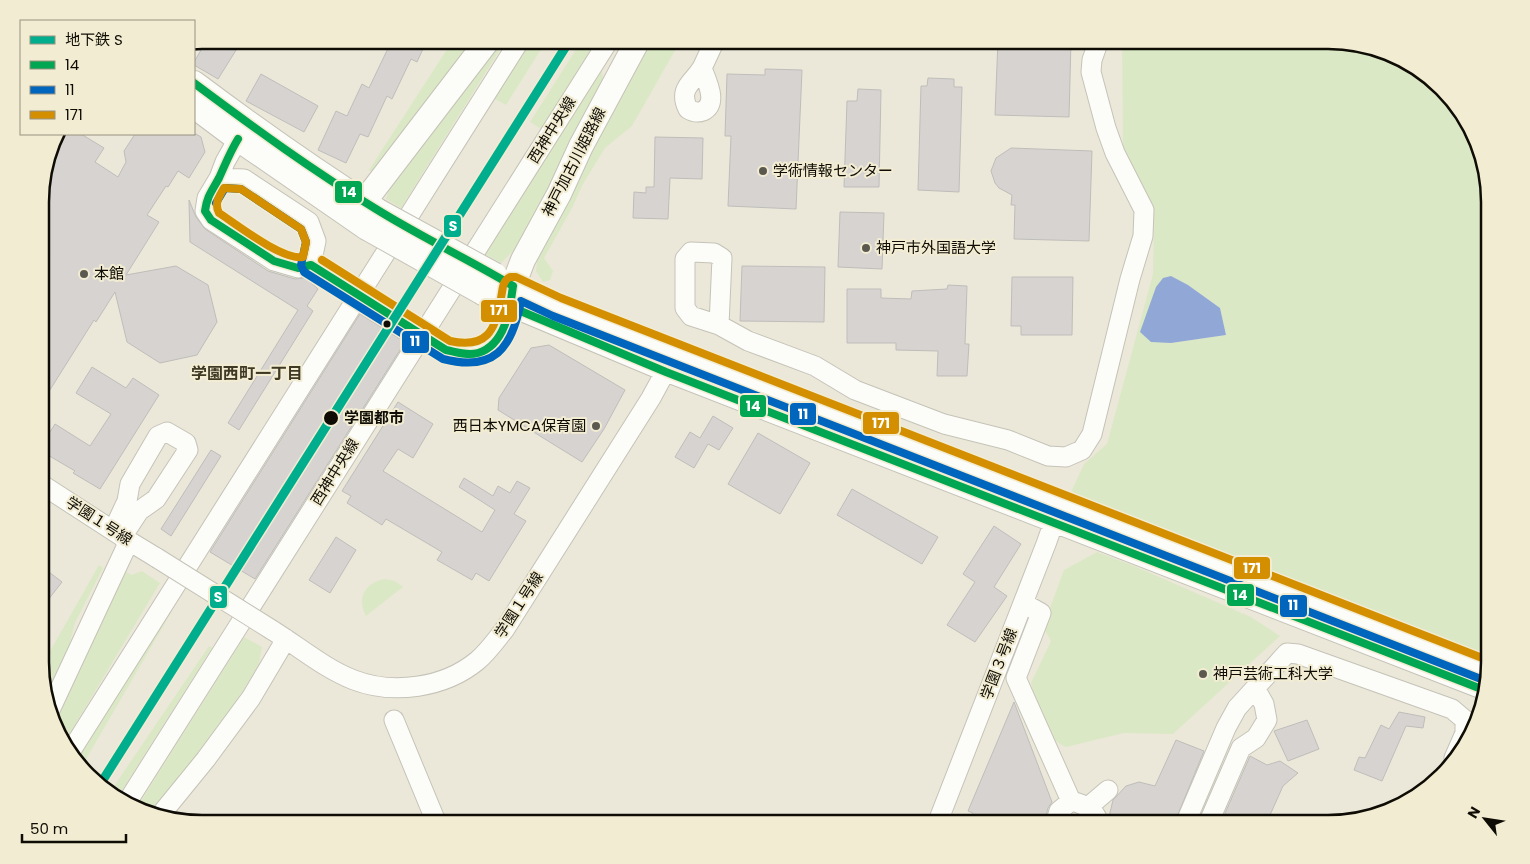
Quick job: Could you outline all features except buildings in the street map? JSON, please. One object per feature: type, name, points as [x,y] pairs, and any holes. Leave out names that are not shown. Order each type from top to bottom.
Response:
[{"type":"main road","points":[[370,213],[482,49]]},
{"type":"main road","name":"神戸加古川姫路線","points":[[500,290],[523,260],[633,49]]},
{"type":"main road","points":[[195,84],[370,213]]},
{"type":"main road","points":[[195,107],[238,139],[370,213],[500,290]]},
{"type":"street","points":[[74,746],[514,49]]},
{"type":"street","name":"西神中央線","points":[[130,798],[603,49]]},
{"type":"street","points":[[702,68],[711,49]]},
{"type":"street","points":[[720,325],[748,341],[815,366],[855,390],[944,424],[1008,440],[1048,456],[1066,457],[1082,450],[1092,434],[1130,279],[1143,236],[1144,210],[1115,153],[1106,128],[1091,72],[1096,49]]},
{"type":"street","points":[[238,139],[207,198],[205,211],[211,220],[274,261],[298,268],[317,268],[446,350],[466,355],[482,351],[490,346],[504,330],[500,290]]},
{"type":"street","points":[[219,178],[244,179],[310,222],[316,240],[317,268]]},
{"type":"street","points":[[500,290],[558,307],[1481,668]]},
{"type":"street","points":[[500,290],[666,372],[1479,688]]},
{"type":"street","name":"学園１号線","points":[[49,489],[339,673],[354,680],[380,687],[400,688],[427,685],[450,676],[476,661],[505,629],[666,372],[674,352]]},
{"type":"street","points":[[880,432],[891,403]]},
{"type":"street","points":[[54,701],[121,536],[130,484],[158,436],[167,432],[186,443],[188,450],[156,500],[139,511],[121,536]]},
{"type":"street","name":"学園３号線","points":[[941,815],[1023,603],[1059,504]]},
{"type":"street","points":[[1023,603],[1041,612],[1016,678],[1080,804],[1095,815]]},
{"type":"street","points":[[164,810],[206,759],[251,698],[279,635]]},
{"type":"street","points":[[1188,815],[1226,728],[1255,688],[1287,653],[1298,654],[1452,709],[1465,720],[1465,731]]},
{"type":"street","points":[[1215,754],[1241,748],[1256,738],[1267,720],[1264,704],[1255,688]]},
{"type":"street","points":[[394,720],[433,815]]},
{"type":"street","points":[[1212,815],[1241,748]]},
{"type":"street","points":[[1058,815],[1060,811],[1080,804],[1108,790]]},
{"type":"green space","points":[[447,49],[466,49],[375,175],[369,170]]},
{"type":"green space","points":[[489,49],[500,49],[401,208],[386,199],[390,187]]},
{"type":"green space","points":[[523,49],[541,49],[506,105],[493,98]]},
{"type":"green space","points":[[576,49],[591,49],[541,129],[530,122]]},
{"type":"green space","points":[[641,49],[676,49],[632,126],[605,148],[583,184],[544,258],[553,271],[550,280],[543,282],[536,271],[537,261],[534,255]]},
{"type":"green space","points":[[1122,49],[1348,50],[1387,60],[1405,69],[1429,87],[1443,101],[1465,134],[1473,153],[1481,192],[1481,655],[1078,503],[1072,490],[1084,464],[1107,444],[1153,274],[1154,222],[1123,149]],"holes":[[[1171,276],[1188,285],[1220,308],[1226,335],[1171,343]]]},
{"type":"green space","points":[[602,71],[604,88],[520,244],[501,263],[483,253]]},
{"type":"green space","points":[[1097,552],[1251,617],[1280,636],[1173,734],[1124,733],[1066,747],[1058,743],[1046,729],[1038,711],[1031,683],[1051,641],[1043,627],[1064,570]]},
{"type":"green space","points":[[99,565],[103,568],[75,623],[64,665],[51,689],[49,653]]},
{"type":"green space","points":[[124,571],[132,575],[142,571],[160,583],[68,737],[57,713]]},
{"type":"green space","points":[[385,579],[395,581],[403,587],[366,616],[362,603],[364,592],[372,584]]},
{"type":"green space","points":[[169,610],[172,611],[85,761],[80,754]]},
{"type":"green space","points":[[244,637],[262,647],[259,664],[229,713],[157,808],[140,802]]},
{"type":"green space","points":[[209,646],[212,648],[121,792],[113,787]]},
{"type":"water","points":[[1171,276],[1188,285],[1220,308],[1226,335],[1171,343],[1151,342],[1140,332],[1156,287],[1163,278]]},
{"type":"metro line","name":"S","points":[[104,779],[564,49]]},
{"type":"transit line","name":"14","points":[[195,84],[329,179],[410,229],[513,286]]},
{"type":"transit line","name":"14","points":[[238,139],[210,194],[205,211],[211,220],[274,261],[298,268],[311,265],[446,350],[466,354],[474,354],[487,349],[500,335],[508,316],[513,286]]},
{"type":"transit line","name":"171","points":[[224,188],[241,189],[301,229],[306,242],[303,257],[294,257],[272,248],[219,213],[217,203],[224,188]]},
{"type":"transit line","name":"11","points":[[216,203],[225,188],[241,189],[301,229],[306,242],[301,265],[304,272],[443,359],[475,362],[488,359],[498,353],[506,344],[512,332],[521,301],[553,316],[1480,679]]},
{"type":"transit line","name":"171","points":[[322,260],[450,341],[462,343],[481,340],[487,335],[496,320],[504,283],[510,277],[516,277],[561,298],[1481,657]]},
{"type":"transit line","name":"14","points":[[511,307],[666,372],[1479,688]]},
{"type":"place","name":"学術情報センター","points":[[763,171]]},
{"type":"place","name":"神戸市外国語大学","points":[[866,248]]},
{"type":"place","name":"本館","points":[[84,274]]},
{"type":"place","name":"学園都市","points":[[331,418]]},
{"type":"place","name":"西日本YMCA保育園","points":[[596,426]]},
{"type":"place","name":"神戸芸術工科大学","points":[[1203,674]]},
{"type":"district","name":"学園西町一丁目","points":[[247,373]]}]
